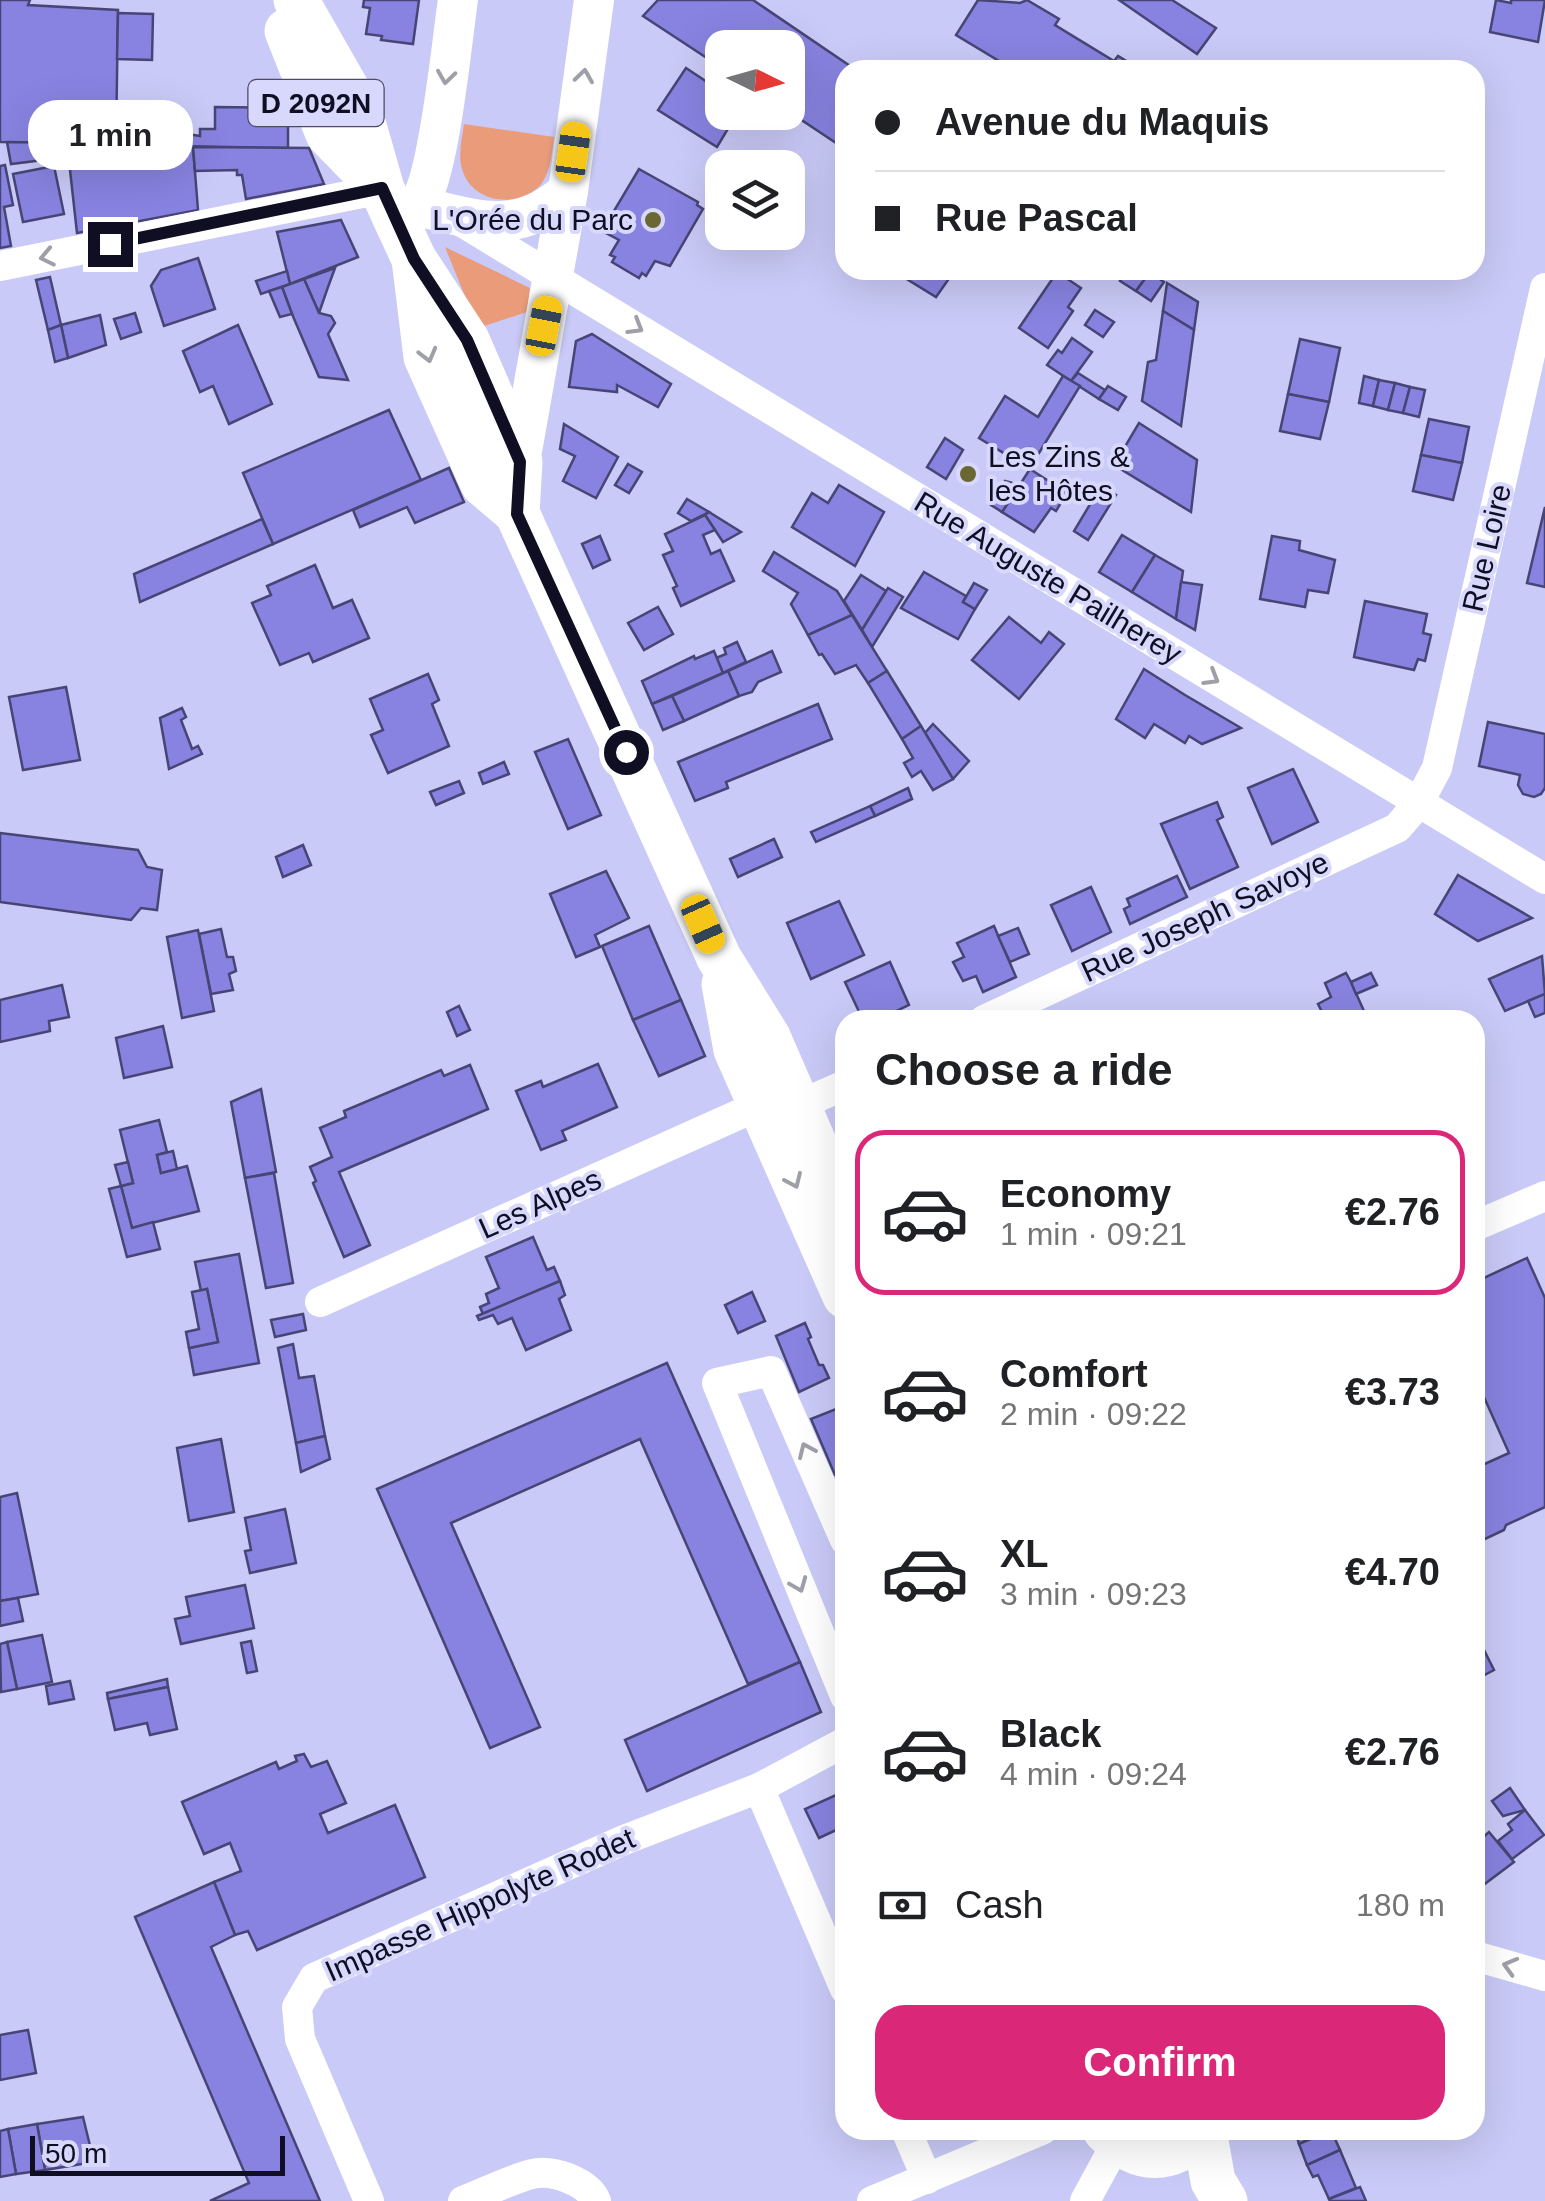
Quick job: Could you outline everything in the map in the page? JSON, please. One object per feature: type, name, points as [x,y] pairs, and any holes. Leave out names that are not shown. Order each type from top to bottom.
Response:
[{"type":"main road","name":"D 2092N","points":[[275,0],[328,134],[410,206]]},
{"type":"main road","name":"D 2092N","points":[[296,0],[410,206],[426,357],[484,484],[517,514],[719,958],[736,1050],[779,1106],[835,1198]]},
{"type":"main road","points":[[458,0],[435,154],[410,206],[507,222],[532,218],[568,191]]},
{"type":"main road","points":[[520,462],[568,191],[594,0]]},
{"type":"main road","name":"D 2092N","points":[[414,259],[467,340],[520,462],[517,514]]},
{"type":"main road","name":"D 2092N","points":[[779,1106],[835,1267]]},
{"type":"main road","points":[[1127,2143],[1188,2146],[1194,2140]]},
{"type":"main road","points":[[1206,2140],[1213,2181],[1225,2201]]},
{"type":"main road","points":[[1127,2143],[1190,2201]]},
{"type":"street","points":[[0,266],[410,206]]},
{"type":"street","name":"Rue Auguste Pailherey","points":[[410,206],[553,276],[1545,879]]},
{"type":"street","name":"Rue Loire","points":[[1418,804],[1437,768],[1545,288]]},
{"type":"street","name":"Rue Joseph Savoye","points":[[1006,1010],[1397,828],[1418,804]]},
{"type":"street","points":[[779,1106],[835,1087]]},
{"type":"street","name":"Les Alpes","points":[[320,1302],[779,1106]]},
{"type":"street","points":[[1485,1222],[1545,1196]]},
{"type":"street","points":[[835,1517],[771,1370],[717,1383],[835,1672]]},
{"type":"street","name":"Impasse Hippolyte Rodet","points":[[369,2201],[300,2039],[297,2006],[314,1978],[624,1840],[759,1788],[835,1747]]},
{"type":"street","points":[[759,1788],[835,1966]]},
{"type":"street","points":[[1485,1959],[1545,1976]]},
{"type":"street","points":[[910,2140],[927,2179]]},
{"type":"street","points":[[872,2201],[1019,2140]]},
{"type":"street","points":[[1086,2201],[1086,2194],[1127,2143]]},
{"type":"street","points":[[463,2201],[536,2173],[566,2178],[592,2190],[596,2201]]},
{"type":"shaded area","points":[[464,124],[554,137],[542,183],[522,197],[511,199],[477,191],[461,166]]},
{"type":"shaded area","points":[[445,247],[530,288],[527,312],[478,328]]},
{"type":"building","points":[[0,0],[118,10],[116,144],[0,142]]},
{"type":"building","points":[[364,0],[419,0],[413,44],[366,34],[370,8],[363,7]]},
{"type":"building","points":[[658,0],[753,0],[797,30],[705,30],[705,57],[643,16]]},
{"type":"building","points":[[978,0],[1027,0],[1059,19],[1055,25],[1112,60],[997,60],[956,35]]},
{"type":"building","points":[[1119,0],[1172,0],[1216,28],[1197,54]]},
{"type":"building","points":[[1496,0],[1545,0],[1538,42],[1490,32]]},
{"type":"building","points":[[118,13],[153,14],[152,60],[117,59]]},
{"type":"building","points":[[805,35],[841,60],[835,60],[835,142],[805,122]]},
{"type":"building","points":[[686,68],[705,81],[705,130],[727,130],[717,147],[658,110]]},
{"type":"building","points":[[215,107],[288,108],[288,148],[174,146],[174,132],[200,136],[200,129],[215,129]]},
{"type":"building","points":[[7,142],[67,143],[68,157],[11,164]]},
{"type":"building","points":[[67,143],[193,147],[198,210],[77,233]]},
{"type":"building","points":[[193,147],[309,148],[324,184],[246,199],[242,175],[237,175],[237,170],[195,171]]},
{"type":"building","points":[[5,165],[13,205],[4,207],[11,246],[0,248],[0,166]]},
{"type":"building","points":[[54,166],[64,214],[23,222],[13,174]]},
{"type":"building","name":"L'Orée du Parc","points":[[639,169],[698,202],[703,209],[670,266],[655,261],[646,276],[642,273],[639,278],[612,262],[615,257],[610,255],[619,240],[602,231]]},
{"type":"building","points":[[341,220],[358,257],[290,284],[277,232]]},
{"type":"building","points":[[198,258],[215,309],[164,326],[151,286],[161,270]]},
{"type":"building","points":[[335,268],[328,287],[319,313],[304,279]]},
{"type":"building","points":[[287,271],[290,284],[261,294],[256,281]]},
{"type":"building","points":[[50,277],[61,325],[48,330],[36,280]]},
{"type":"building","points":[[304,279],[319,313],[331,316],[335,323],[328,334],[348,380],[319,377],[282,287]]},
{"type":"building","points":[[908,280],[948,280],[936,297]]},
{"type":"building","points":[[1052,280],[1069,280],[1081,288],[1068,307],[1073,311],[1048,348],[1019,328]]},
{"type":"building","points":[[1121,280],[1144,280],[1136,291]]},
{"type":"building","points":[[1144,280],[1164,282],[1151,301],[1136,291]]},
{"type":"building","points":[[1167,283],[1198,302],[1194,330],[1163,311]]},
{"type":"building","points":[[282,287],[292,314],[280,317],[269,291]]},
{"type":"building","points":[[1095,310],[1114,322],[1103,337],[1085,325]]},
{"type":"building","points":[[1163,311],[1194,330],[1181,426],[1142,401],[1148,362],[1156,360]]},
{"type":"building","points":[[135,313],[141,332],[121,339],[114,319]]},
{"type":"building","points":[[100,315],[106,345],[68,358],[61,325]]},
{"type":"building","points":[[61,325],[68,358],[55,362],[48,330]]},
{"type":"building","points":[[238,325],[272,404],[229,424],[213,386],[200,392],[183,351]]},
{"type":"building","points":[[592,334],[671,384],[658,407],[617,385],[617,392],[569,387],[576,341]]},
{"type":"building","points":[[1072,338],[1092,352],[1071,381],[1047,365]]},
{"type":"building","points":[[1300,339],[1340,348],[1329,402],[1288,394]]},
{"type":"building","points":[[1078,373],[1105,390],[1099,399],[1071,381]]},
{"type":"building","points":[[1063,376],[1080,386],[1039,453],[1030,448],[1020,463],[979,438],[1005,396],[1038,417]]},
{"type":"building","points":[[1364,376],[1379,380],[1373,406],[1359,403]]},
{"type":"building","points":[[1379,380],[1395,383],[1388,410],[1373,406]]},
{"type":"building","points":[[1395,383],[1410,387],[1403,413],[1388,410]]},
{"type":"building","points":[[1108,386],[1126,397],[1118,410],[1099,399]]},
{"type":"building","points":[[1410,387],[1425,390],[1419,417],[1403,413]]},
{"type":"building","points":[[1288,394],[1329,402],[1320,439],[1280,431]]},
{"type":"building","points":[[389,410],[421,480],[273,544],[243,473]]},
{"type":"building","points":[[1429,419],[1469,427],[1462,463],[1421,455]]},
{"type":"building","points":[[1139,423],[1197,460],[1191,512],[1114,465]]},
{"type":"building","points":[[564,424],[618,457],[596,498],[563,481],[575,456],[560,449]]},
{"type":"building","points":[[945,438],[963,450],[946,479],[927,467]]},
{"type":"building","points":[[1421,455],[1462,463],[1453,500],[1413,491]]},
{"type":"building","points":[[628,464],[642,472],[629,493],[615,485]]},
{"type":"building","points":[[449,468],[464,502],[415,523],[407,507],[360,527],[353,510]]},
{"type":"building","points":[[1030,469],[1067,493],[1056,511],[1051,508],[1034,532],[1002,512]]},
{"type":"building","points":[[1005,481],[1020,485],[1002,512],[991,505]]},
{"type":"building","points":[[839,485],[884,512],[855,566],[792,527],[812,493],[828,503]]},
{"type":"building","points":[[1101,486],[1116,495],[1088,540],[1074,531]]},
{"type":"building","points":[[687,499],[709,512],[691,521],[678,513]]},
{"type":"building","points":[[1545,507],[1545,587],[1527,583]]},
{"type":"building","points":[[709,512],[741,532],[723,542],[705,515]]},
{"type":"building","points":[[705,515],[715,530],[703,535],[711,554],[720,550],[734,581],[681,606],[663,555],[673,551],[665,534]]},
{"type":"building","points":[[262,519],[273,544],[140,602],[134,574]]},
{"type":"building","points":[[1122,535],[1155,555],[1132,592],[1099,572]]},
{"type":"building","points":[[600,536],[610,560],[593,568],[582,544]]},
{"type":"building","points":[[1272,536],[1300,541],[1299,550],[1335,560],[1328,593],[1308,590],[1305,607],[1260,599]]},
{"type":"building","points":[[774,552],[837,591],[852,615],[808,635],[791,604],[798,593],[763,571]]},
{"type":"building","points":[[1155,555],[1183,571],[1176,619],[1132,592]]},
{"type":"building","points":[[315,565],[333,608],[352,600],[369,638],[313,662],[309,653],[280,665],[252,603],[271,595],[267,586]]},
{"type":"building","points":[[924,572],[966,596],[963,602],[975,609],[958,639],[901,608]]},
{"type":"building","points":[[861,575],[886,591],[862,630],[844,601]]},
{"type":"building","points":[[1181,582],[1202,585],[1195,630],[1176,619]]},
{"type":"building","points":[[974,583],[987,590],[975,609],[963,602]]},
{"type":"building","points":[[888,588],[903,597],[872,647],[862,630]]},
{"type":"building","points":[[1365,601],[1427,614],[1423,633],[1431,635],[1425,661],[1418,659],[1414,670],[1354,657]]},
{"type":"building","points":[[658,607],[673,634],[644,650],[628,623]]},
{"type":"building","points":[[852,615],[887,671],[868,683],[856,665],[835,674],[808,635]]},
{"type":"building","points":[[1009,617],[1041,643],[1049,632],[1064,644],[1019,699],[972,660]]},
{"type":"building","points":[[737,642],[746,662],[723,673],[716,658],[726,654],[724,648]]},
{"type":"building","points":[[714,651],[723,673],[652,704],[642,681],[694,656],[695,659]]},
{"type":"building","points":[[772,651],[781,672],[739,696],[728,671]]},
{"type":"building","points":[[1144,669],[1241,728],[1202,744],[1189,736],[1185,743],[1154,724],[1145,738],[1116,719]]},
{"type":"building","points":[[728,671],[739,696],[684,721],[672,696]]},
{"type":"building","points":[[887,671],[921,726],[902,739],[868,683]]},
{"type":"building","points":[[428,674],[439,700],[432,704],[449,746],[388,773],[371,735],[383,730],[370,699]]},
{"type":"building","points":[[66,687],[80,760],[23,770],[9,697]]},
{"type":"building","points":[[672,696],[684,721],[663,730],[652,704]]},
{"type":"building","points":[[818,704],[832,739],[726,782],[728,788],[695,801],[678,762]]},
{"type":"building","points":[[182,708],[186,717],[181,720],[192,749],[198,746],[202,754],[169,769],[160,718]]},
{"type":"building","points":[[1488,722],[1545,734],[1545,788],[1541,794],[1523,794],[1518,785],[1520,775],[1479,766]]},
{"type":"building","points":[[933,724],[969,761],[953,779],[925,733]]},
{"type":"building","points":[[921,726],[953,779],[933,790],[921,771],[912,777],[904,763],[913,758],[902,739]]},
{"type":"building","points":[[568,739],[601,815],[568,829],[535,752]]},
{"type":"building","points":[[504,762],[509,774],[483,784],[479,773]]},
{"type":"building","points":[[1293,769],[1318,822],[1272,844],[1248,788]]},
{"type":"building","points":[[459,781],[464,793],[436,805],[430,792]]},
{"type":"building","points":[[908,788],[912,799],[875,816],[870,806]]},
{"type":"building","points":[[1217,802],[1223,817],[1217,820],[1238,867],[1190,889],[1161,824]]},
{"type":"building","points":[[870,806],[875,816],[816,842],[811,832]]},
{"type":"building","points":[[0,833],[138,850],[147,867],[162,870],[157,910],[141,908],[131,920],[0,902]]},
{"type":"building","points":[[774,839],[782,857],[738,877],[730,859]]},
{"type":"building","points":[[303,845],[311,865],[283,877],[276,857]]},
{"type":"building","points":[[606,871],[629,918],[595,935],[600,947],[576,957],[550,894]]},
{"type":"building","points":[[1458,875],[1532,918],[1478,941],[1435,914]]},
{"type":"building","points":[[1177,876],[1187,897],[1130,924],[1124,909],[1130,906],[1127,899]]},
{"type":"building","points":[[1091,887],[1111,932],[1072,951],[1051,905]]},
{"type":"building","points":[[839,901],[864,955],[811,979],[787,923]]},
{"type":"building","points":[[649,926],[681,1000],[633,1020],[602,946]]},
{"type":"building","points":[[994,926],[1016,977],[983,992],[976,976],[963,981],[953,962],[964,957],[957,943]]},
{"type":"building","points":[[1018,928],[1029,954],[1010,962],[998,936]]},
{"type":"building","points":[[221,929],[227,957],[233,957],[236,971],[229,974],[233,990],[211,994],[199,934]]},
{"type":"building","points":[[198,930],[214,1011],[182,1018],[167,937]]},
{"type":"building","points":[[1542,956],[1545,994],[1505,1011],[1489,979]]},
{"type":"building","points":[[890,962],[909,1005],[899,1010],[858,1010],[845,982]]},
{"type":"building","points":[[1346,973],[1363,1010],[1321,1010],[1318,1004],[1331,997],[1325,983]]},
{"type":"building","points":[[1371,973],[1377,985],[1356,994],[1351,982]]},
{"type":"building","points":[[62,985],[69,1017],[49,1021],[50,1031],[0,1042],[0,1000]]},
{"type":"building","points":[[1545,994],[1545,1013],[1535,1017],[1528,1001]]},
{"type":"building","points":[[681,1000],[705,1056],[659,1076],[633,1020]]},
{"type":"building","points":[[459,1006],[470,1030],[457,1036],[447,1012]]},
{"type":"building","points":[[163,1026],[172,1067],[124,1078],[116,1038]]},
{"type":"building","points":[[598,1064],[617,1107],[562,1131],[566,1140],[541,1150],[516,1091],[541,1081],[543,1087]]},
{"type":"building","points":[[470,1065],[488,1109],[339,1172],[370,1245],[344,1257],[310,1167],[332,1157],[320,1128],[346,1117],[344,1111],[441,1070],[444,1076]]},
{"type":"building","points":[[261,1089],[276,1172],[245,1178],[231,1102]]},
{"type":"building","points":[[159,1120],[167,1152],[157,1155],[161,1173],[187,1166],[199,1211],[132,1228],[121,1186],[133,1183],[120,1130]]},
{"type":"building","points":[[173,1151],[177,1169],[161,1173],[157,1155]]},
{"type":"building","points":[[128,1162],[133,1183],[121,1186],[115,1165]]},
{"type":"building","points":[[274,1173],[293,1283],[266,1288],[245,1178]]},
{"type":"building","points":[[121,1186],[132,1228],[153,1222],[160,1249],[127,1257],[109,1189]]},
{"type":"building","points":[[533,1237],[547,1270],[554,1267],[560,1281],[483,1314],[480,1307],[489,1303],[486,1294],[499,1288],[486,1257]]},
{"type":"building","points":[[239,1254],[259,1363],[194,1375],[189,1348],[218,1342],[207,1289],[201,1291],[195,1262]]},
{"type":"building","points":[[1527,1258],[1545,1298],[1545,1507],[1485,1539],[1485,1464],[1509,1453],[1485,1399],[1485,1277]]},
{"type":"building","points":[[560,1281],[565,1295],[559,1299],[571,1330],[526,1350],[512,1318],[498,1324],[493,1315],[479,1320],[477,1316]]},
{"type":"building","points":[[207,1289],[218,1342],[189,1348],[186,1332],[199,1329],[192,1292]]},
{"type":"building","points":[[752,1292],[765,1321],[738,1333],[725,1305]]},
{"type":"building","points":[[303,1314],[306,1330],[275,1337],[271,1320]]},
{"type":"building","points":[[805,1323],[819,1365],[823,1365],[829,1378],[799,1392],[776,1336]]},
{"type":"building","points":[[293,1344],[299,1378],[314,1376],[325,1436],[296,1443],[278,1348]]},
{"type":"building","points":[[667,1363],[800,1662],[748,1684],[640,1439],[451,1523],[540,1727],[490,1748],[377,1489]]},
{"type":"building","points":[[835,1409],[835,1475],[811,1419]]},
{"type":"building","points":[[325,1436],[330,1459],[301,1472],[296,1443]]},
{"type":"building","points":[[221,1439],[234,1512],[189,1521],[177,1448]]},
{"type":"building","points":[[17,1493],[38,1594],[0,1601],[0,1497]]},
{"type":"building","points":[[285,1509],[296,1563],[250,1573],[245,1551],[251,1550],[245,1518]]},
{"type":"building","points":[[245,1585],[254,1628],[181,1644],[175,1619],[190,1616],[186,1597]]},
{"type":"building","points":[[18,1598],[23,1621],[0,1626],[0,1601]]},
{"type":"building","points":[[42,1635],[52,1682],[17,1689],[7,1642]]},
{"type":"building","points":[[251,1641],[257,1671],[247,1673],[241,1643]]},
{"type":"building","points":[[7,1642],[17,1689],[1,1692],[0,1644]]},
{"type":"building","points":[[1485,1652],[1494,1670],[1485,1675]]},
{"type":"building","points":[[800,1662],[821,1712],[647,1791],[625,1740]]},
{"type":"building","points":[[167,1679],[168,1687],[108,1699],[107,1693]]},
{"type":"building","points":[[70,1681],[74,1699],[49,1704],[46,1686]]},
{"type":"building","points":[[168,1687],[177,1729],[150,1735],[147,1723],[115,1730],[108,1699]]},
{"type":"building","points":[[304,1754],[311,1767],[327,1761],[346,1803],[320,1814],[328,1833],[395,1805],[425,1877],[257,1950],[248,1931],[235,1935],[214,1882],[241,1871],[230,1843],[204,1854],[182,1802],[276,1762],[279,1769]]},
{"type":"building","points":[[1510,1788],[1525,1810],[1503,1816],[1492,1801]]},
{"type":"building","points":[[835,1796],[835,1831],[819,1838],[805,1809]]},
{"type":"building","points":[[1525,1810],[1544,1835],[1512,1859],[1498,1841],[1512,1830],[1508,1824]]},
{"type":"building","points":[[1489,1832],[1514,1862],[1485,1884],[1485,1835]]},
{"type":"building","points":[[214,1882],[235,1935],[211,1947],[320,2201],[210,2201],[249,2183],[135,1917]]},
{"type":"building","points":[[28,2030],[36,2073],[0,2080],[0,2035]]},
{"type":"building","points":[[83,2117],[94,2162],[45,2170],[37,2124]]},
{"type":"building","points":[[37,2124],[45,2170],[16,2174],[8,2129]]},
{"type":"building","points":[[8,2129],[16,2174],[0,2177],[0,2131]]},
{"type":"building","points":[[1336,2140],[1340,2150],[1307,2165],[1299,2144]]},
{"type":"building","points":[[1340,2150],[1356,2188],[1329,2199],[1318,2175],[1313,2177],[1307,2165]]},
{"type":"building","points":[[1360,2187],[1366,2201],[1329,2199]]},
{"type":"place","name":"L'Orée du Parc","points":[[653,220]]},
{"type":"place","name":"Les Zins & les Hôtes","points":[[968,474]]},
{"type":"route","points":[[110,244],[382,188],[414,259],[467,340],[520,462],[517,514],[626,752]]}]
